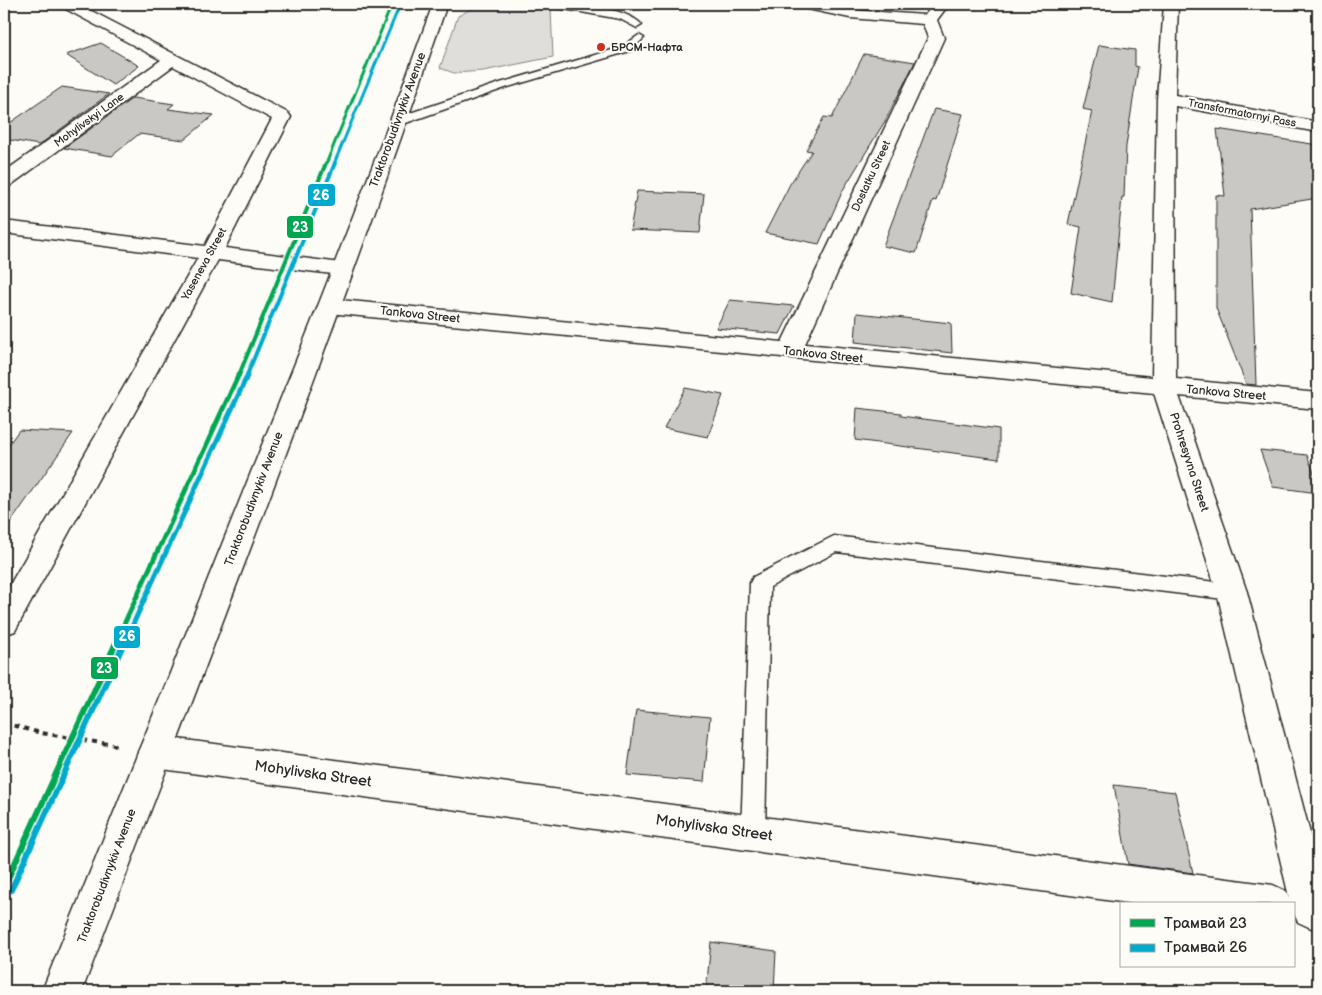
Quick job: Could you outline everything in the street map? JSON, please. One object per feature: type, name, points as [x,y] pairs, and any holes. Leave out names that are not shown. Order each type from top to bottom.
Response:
[{"type":"street","name":"Yaseneva Street","points":[[4,622],[212,252],[282,117],[67,4]]},
{"type":"street","name":"Traktorobudivnykiv Avenue","points":[[62,991],[399,121],[440,4]]},
{"type":"street","points":[[803,4],[823,10],[854,15],[929,20],[942,4]]},
{"type":"street","name":"Prohresyvna Street","points":[[1171,4],[1166,99],[1164,387],[1232,592],[1307,908]]},
{"type":"street","name":"Dostatku Street","points":[[790,351],[936,38],[929,20]]},
{"type":"street","name":"Mohylivskyi Lane","points":[[4,180],[173,59]]},
{"type":"street","name":"Transformatornyi Pass","points":[[1166,99],[1318,127]]},
{"type":"street","points":[[4,227],[212,252],[341,270]]},
{"type":"street","name":"Tankova Street","points":[[328,306],[1318,401]]},
{"type":"street","name":"Mohylivska Street","points":[[155,752],[1258,902]]},
{"type":"lane","points":[[553,4],[623,16],[637,25]]},
{"type":"lane","points":[[399,121],[504,85],[626,49],[639,38]]},
{"type":"lane","points":[[753,834],[760,583],[834,544],[1232,592]]},
{"type":"path","points":[[4,723],[40,733],[155,752]]},
{"type":"shaded area","points":[[489,6],[551,9],[553,57],[483,71],[454,73],[440,68],[458,16],[471,9]]},
{"type":"building","points":[[101,43],[139,66],[113,85],[66,55]]},
{"type":"building","points":[[1099,45],[1135,50],[1135,66],[1138,67],[1126,146],[1124,197],[1122,197],[1112,302],[1071,293],[1081,227],[1068,224],[1092,111],[1083,109]]},
{"type":"building","points":[[864,54],[915,62],[885,121],[843,190],[819,244],[765,233],[790,184],[812,151],[806,150],[824,117],[832,118]]},
{"type":"building","points":[[62,87],[109,94],[39,145],[4,139],[4,127]]},
{"type":"building","points":[[133,98],[174,104],[168,109],[214,115],[184,140],[139,134],[112,156],[64,148]]},
{"type":"building","points":[[934,109],[963,114],[936,201],[933,200],[916,253],[883,246]]},
{"type":"building","points":[[1217,129],[1318,145],[1318,198],[1250,209],[1256,385],[1246,384],[1216,308],[1216,195],[1225,196]]},
{"type":"building","points":[[637,191],[704,194],[700,233],[630,230]]},
{"type":"building","points":[[730,300],[794,306],[780,334],[716,328]]},
{"type":"building","points":[[857,313],[951,323],[952,353],[855,342]]},
{"type":"building","points":[[685,388],[723,395],[708,437],[664,428]]},
{"type":"building","points":[[857,408],[999,429],[999,459],[855,440]]},
{"type":"building","points":[[19,430],[73,433],[4,532],[4,451]]},
{"type":"building","points":[[1260,450],[1307,455],[1318,483],[1318,493],[1273,487]]},
{"type":"building","points":[[636,710],[710,717],[704,782],[627,775]]},
{"type":"building","points":[[1114,785],[1175,792],[1193,873],[1128,864]]},
{"type":"building","points":[[711,942],[776,951],[774,991],[706,991]]},
{"type":"tram line","name":"23","points":[[4,887],[241,370],[392,4]]},
{"type":"tram line","name":"26","points":[[11,890],[248,373],[399,7]]},
{"type":"place","name":"БРСМ-Нафта","points":[[601,47]]}]
